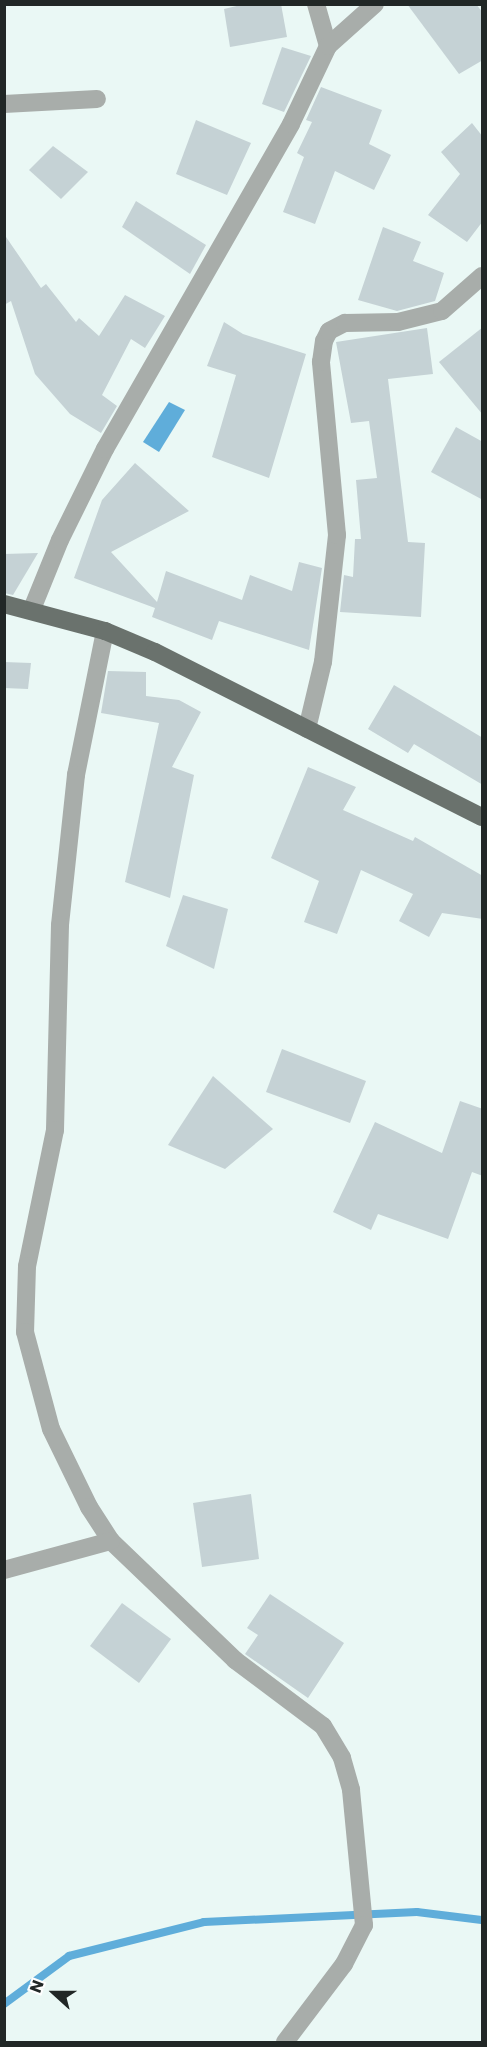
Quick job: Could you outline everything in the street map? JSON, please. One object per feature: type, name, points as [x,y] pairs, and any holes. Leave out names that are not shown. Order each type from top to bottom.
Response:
[{"type":"main road","points":[[4,604],[32,609],[105,631],[483,817]]},
{"type":"street","points":[[316,4],[328,46]]},
{"type":"street","points":[[32,609],[60,540],[105,449],[291,124],[328,46],[375,4]]},
{"type":"street","points":[[4,105],[97,99]]},
{"type":"street","points":[[307,729],[323,662],[337,535],[321,362],[324,340],[329,331],[345,323],[398,322],[442,311],[483,276]]},
{"type":"street","points":[[105,631],[85,715],[60,925],[55,1130],[23,1292],[25,1332],[51,1429],[89,1508],[111,1541],[235,1660],[323,1726],[342,1758],[351,1790],[363,1883],[364,1925],[344,1964],[285,2043]]},
{"type":"street","points":[[4,1570],[111,1541]]},
{"type":"water","points":[[169,402],[185,410],[159,452],[143,442]]},
{"type":"building","points":[[245,4],[281,4],[287,37],[230,47],[224,9]]},
{"type":"building","points":[[407,4],[476,4],[483,13],[483,60],[459,74]]},
{"type":"building","points":[[282,47],[311,56],[284,112],[262,104]]},
{"type":"building","points":[[321,87],[382,110],[369,144],[391,155],[374,190],[335,171],[315,224],[283,212],[304,157],[297,153],[312,122],[306,120]]},
{"type":"building","points":[[196,120],[251,143],[227,195],[176,174]]},
{"type":"building","points":[[472,123],[483,137],[483,221],[467,242],[428,215],[460,174],[441,152]]},
{"type":"building","points":[[53,146],[88,172],[61,199],[29,170]]},
{"type":"building","points":[[136,201],[206,245],[190,274],[122,227]]},
{"type":"building","points":[[383,227],[421,242],[413,261],[444,273],[435,301],[397,311],[358,300]]},
{"type":"building","points":[[4,234],[41,288],[46,284],[76,322],[79,318],[99,336],[125,295],[165,316],[145,348],[131,339],[102,395],[117,406],[101,433],[70,414],[35,374],[11,301],[4,305]]},
{"type":"building","points":[[224,322],[243,334],[306,354],[269,478],[212,457],[236,375],[207,366]]},
{"type":"building","points":[[483,327],[483,415],[439,362]]},
{"type":"building","points":[[427,328],[433,374],[388,379],[408,542],[425,543],[421,617],[340,612],[344,575],[353,577],[355,539],[361,539],[356,480],[377,478],[369,421],[351,423],[336,342]]},
{"type":"building","points":[[456,427],[483,442],[483,500],[431,472]]},
{"type":"building","points":[[135,463],[189,511],[111,552],[157,602],[166,571],[242,600],[250,575],[292,591],[299,562],[322,568],[309,650],[219,621],[212,640],[152,617],[155,608],[74,578],[102,500]]},
{"type":"building","points":[[38,553],[13,595],[4,593],[4,554]]},
{"type":"building","points":[[4,662],[31,663],[28,689],[4,688]]},
{"type":"building","points":[[108,671],[146,672],[146,696],[179,700],[201,712],[172,767],[194,775],[170,898],[125,882],[159,723],[101,713]]},
{"type":"building","points":[[394,685],[483,738],[483,785],[414,744],[408,753],[368,729]]},
{"type":"building","points":[[308,767],[356,787],[343,810],[413,841],[415,837],[483,876],[483,919],[442,913],[429,937],[399,921],[413,894],[361,870],[337,934],[304,922],[319,881],[271,858]]},
{"type":"building","points":[[183,895],[228,909],[214,969],[166,946]]},
{"type":"building","points":[[282,1049],[366,1081],[350,1123],[266,1092]]},
{"type":"building","points":[[213,1076],[273,1129],[225,1169],[168,1145]]},
{"type":"building","points":[[460,1101],[483,1109],[483,1176],[472,1172],[448,1239],[378,1214],[371,1230],[333,1212],[375,1122],[442,1153]]},
{"type":"building","points":[[251,1494],[259,1559],[202,1567],[193,1503]]},
{"type":"building","points":[[270,1594],[344,1643],[308,1698],[245,1654],[258,1635],[247,1628]]},
{"type":"building","points":[[122,1603],[171,1639],[139,1683],[90,1646]]},
{"type":"waterway","points":[[4,2004],[69,1956],[204,1922],[417,1912],[482,1920]]}]
